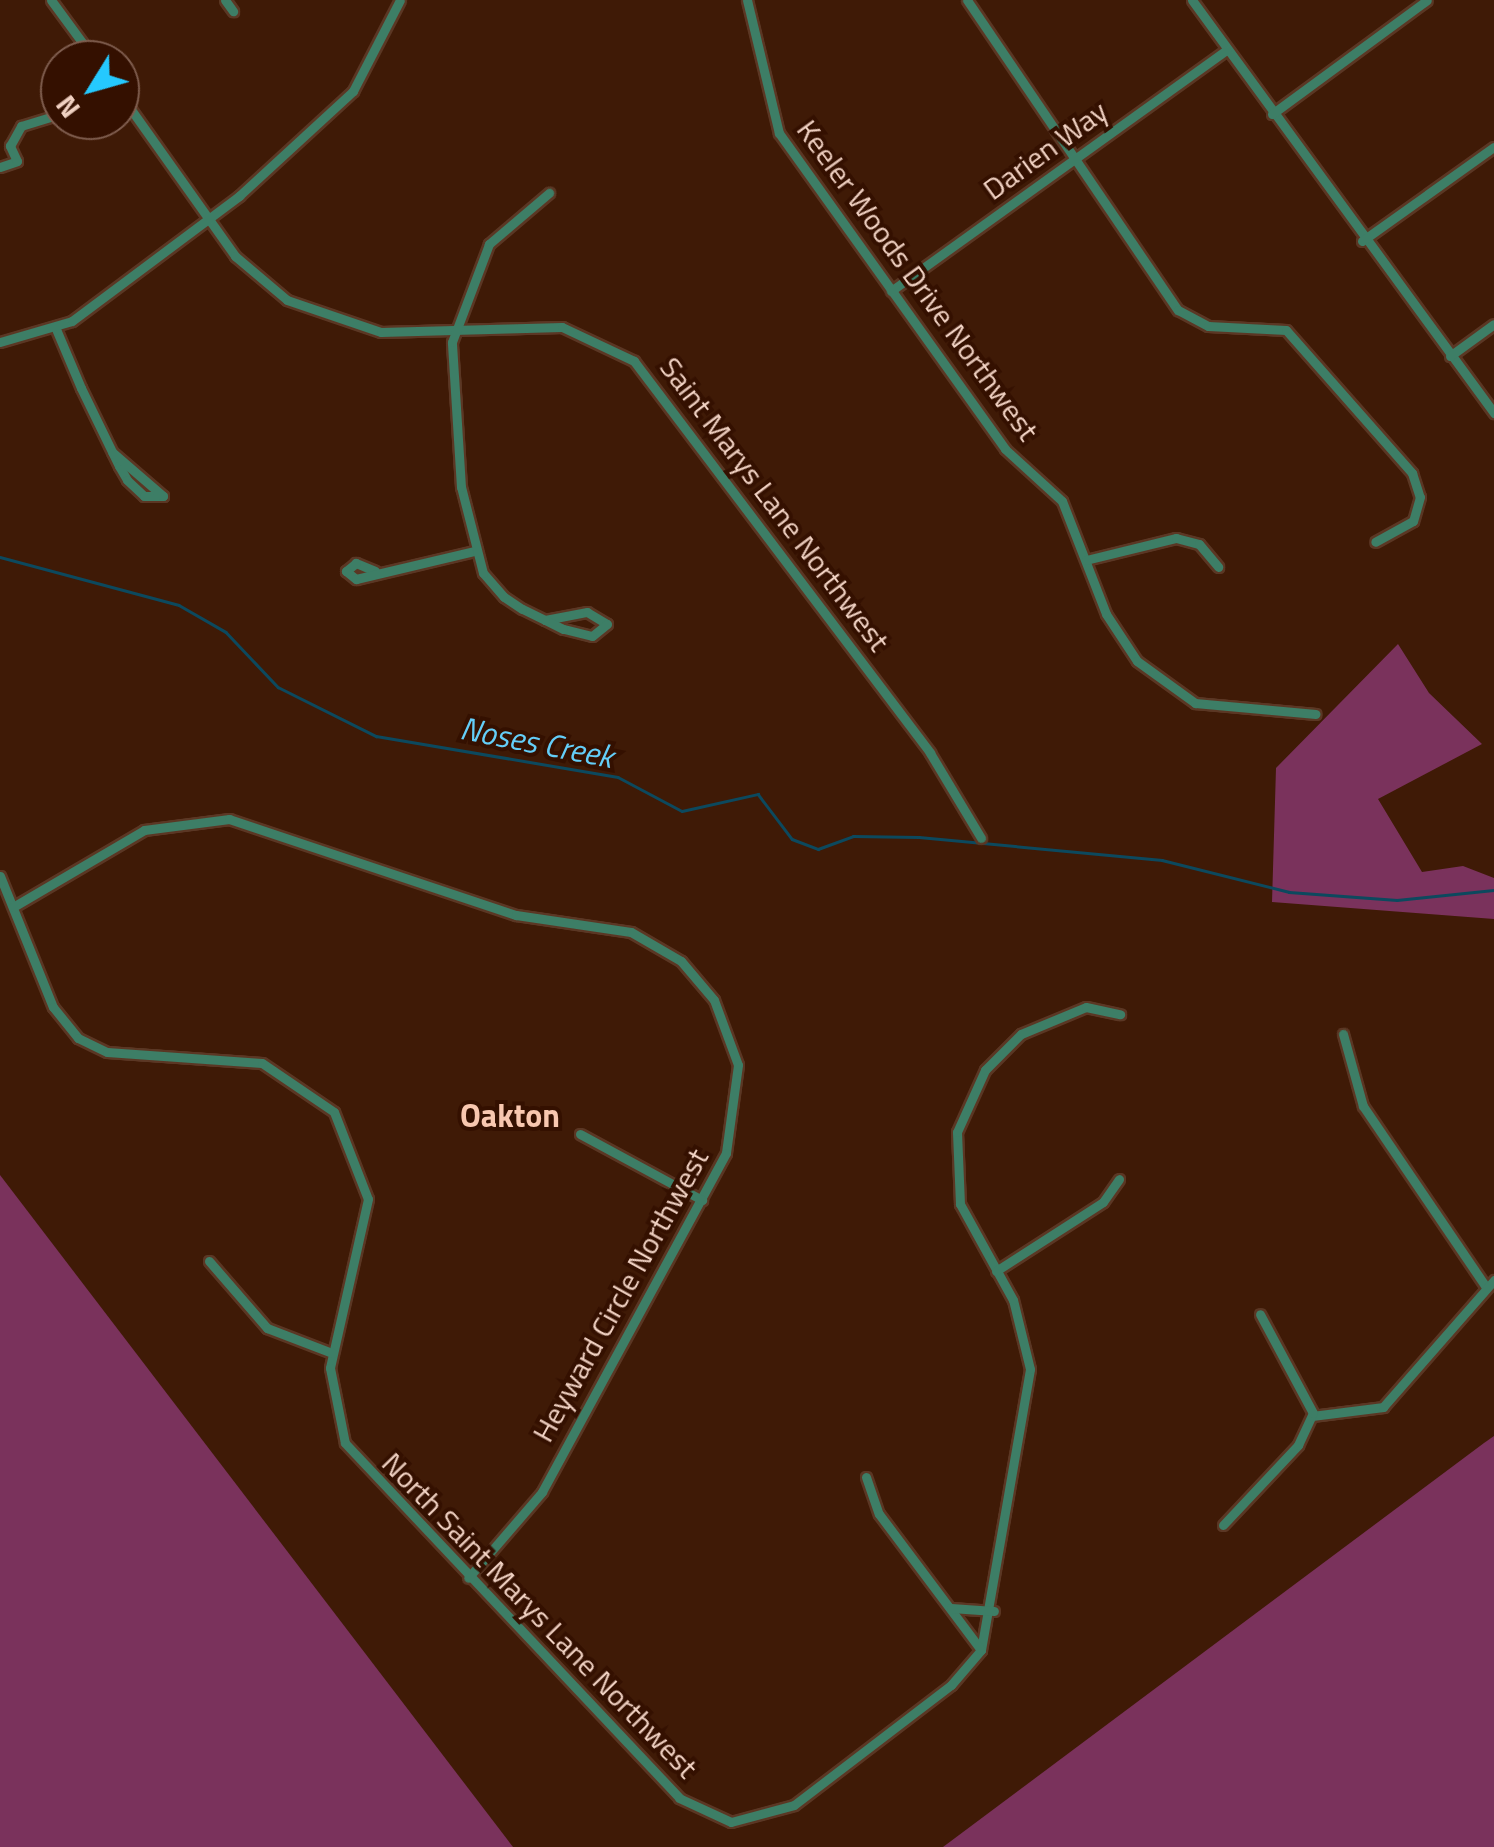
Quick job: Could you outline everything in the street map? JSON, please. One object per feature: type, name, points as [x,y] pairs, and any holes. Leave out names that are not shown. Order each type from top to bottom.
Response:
[{"type":"street","points":[[51,0],[80,40]]},
{"type":"street","points":[[225,0],[234,11]]},
{"type":"street","points":[[0,342],[56,328],[210,220],[342,104],[376,58],[400,0]]},
{"type":"street","name":"Keeler Woods Drive Northwest","points":[[747,0],[773,120],[1006,449],[1062,501],[1106,614],[1169,693],[1316,714]]},
{"type":"street","points":[[967,0],[1071,162],[1178,310],[1208,326],[1286,330],[1412,473],[1420,496],[1413,521],[1375,542]]},
{"type":"street","points":[[1192,0],[1362,242],[1494,414]]},
{"type":"street","points":[[1272,114],[1427,0]]},
{"type":"street","name":"Darien Way","points":[[891,291],[1227,50]]},
{"type":"street","points":[[0,167],[17,160],[5,147],[21,126],[40,120]]},
{"type":"street","name":"Saint Marys Lane Northwest","points":[[140,122],[248,270],[303,307],[381,332],[570,328],[647,372],[958,800],[981,838]]},
{"type":"street","points":[[1362,242],[1494,148]]},
{"type":"street","points":[[545,620],[588,612],[607,624],[583,635],[545,620],[498,592],[474,551],[459,465],[454,329],[489,244],[549,193]]},
{"type":"street","points":[[1450,356],[1494,324]]},
{"type":"street","points":[[56,328],[112,452],[134,488],[164,496],[160,486],[112,452]]},
{"type":"street","points":[[1086,560],[1176,538],[1199,544],[1218,567]]},
{"type":"street","points":[[374,571],[474,551]]},
{"type":"street","points":[[947,806],[958,800]]},
{"type":"street","name":"Heyward Circle Northwest","points":[[13,907],[136,834],[206,818],[256,826],[516,915],[632,932],[696,976],[733,1038],[735,1126],[702,1200],[542,1492],[468,1578]]},
{"type":"street","name":"North Saint Marys Lane Northwest","points":[[0,876],[57,1016],[86,1044],[262,1063],[334,1112],[360,1158],[368,1216],[332,1353],[332,1404],[345,1443],[679,1798],[731,1822],[794,1804],[950,1685],[981,1650],[994,1611],[1031,1383],[1022,1326],[956,1186],[968,1100],[995,1057],[1036,1026],[1086,1007],[1120,1014]]},
{"type":"street","points":[[1312,1416],[1354,1417],[1389,1402],[1490,1284],[1363,1106],[1343,1034]]},
{"type":"street","points":[[580,1134],[702,1200]]},
{"type":"street","points":[[996,1271],[1102,1202],[1118,1179]]},
{"type":"street","points":[[209,1261],[267,1328],[332,1353]]},
{"type":"street","points":[[1223,1525],[1298,1446],[1312,1416],[1307,1390],[1260,1314]]},
{"type":"street","points":[[866,1477],[879,1514],[981,1650]]},
{"type":"street","points":[[949,1606],[994,1611]]},
{"type":"shaded area","points":[[1398,644],[1429,693],[1482,744],[1378,799],[1422,872],[1463,866],[1494,878],[1494,919],[1272,902],[1276,768]]},
{"type":"shaded area","points":[[0,1175],[513,1847],[0,1847]]},
{"type":"shaded area","points":[[1494,1436],[1494,1847],[943,1847],[1484,1443]]},
{"type":"waterway","name":"Noses Creek","points":[[0,557],[179,605],[226,632],[278,687],[376,736],[618,777],[682,811],[758,794],[792,839],[818,849],[853,836],[919,837],[1162,860],[1289,892],[1397,900],[1494,890]]},
{"type":"district","name":"Oakton","points":[[510,1115]]}]
